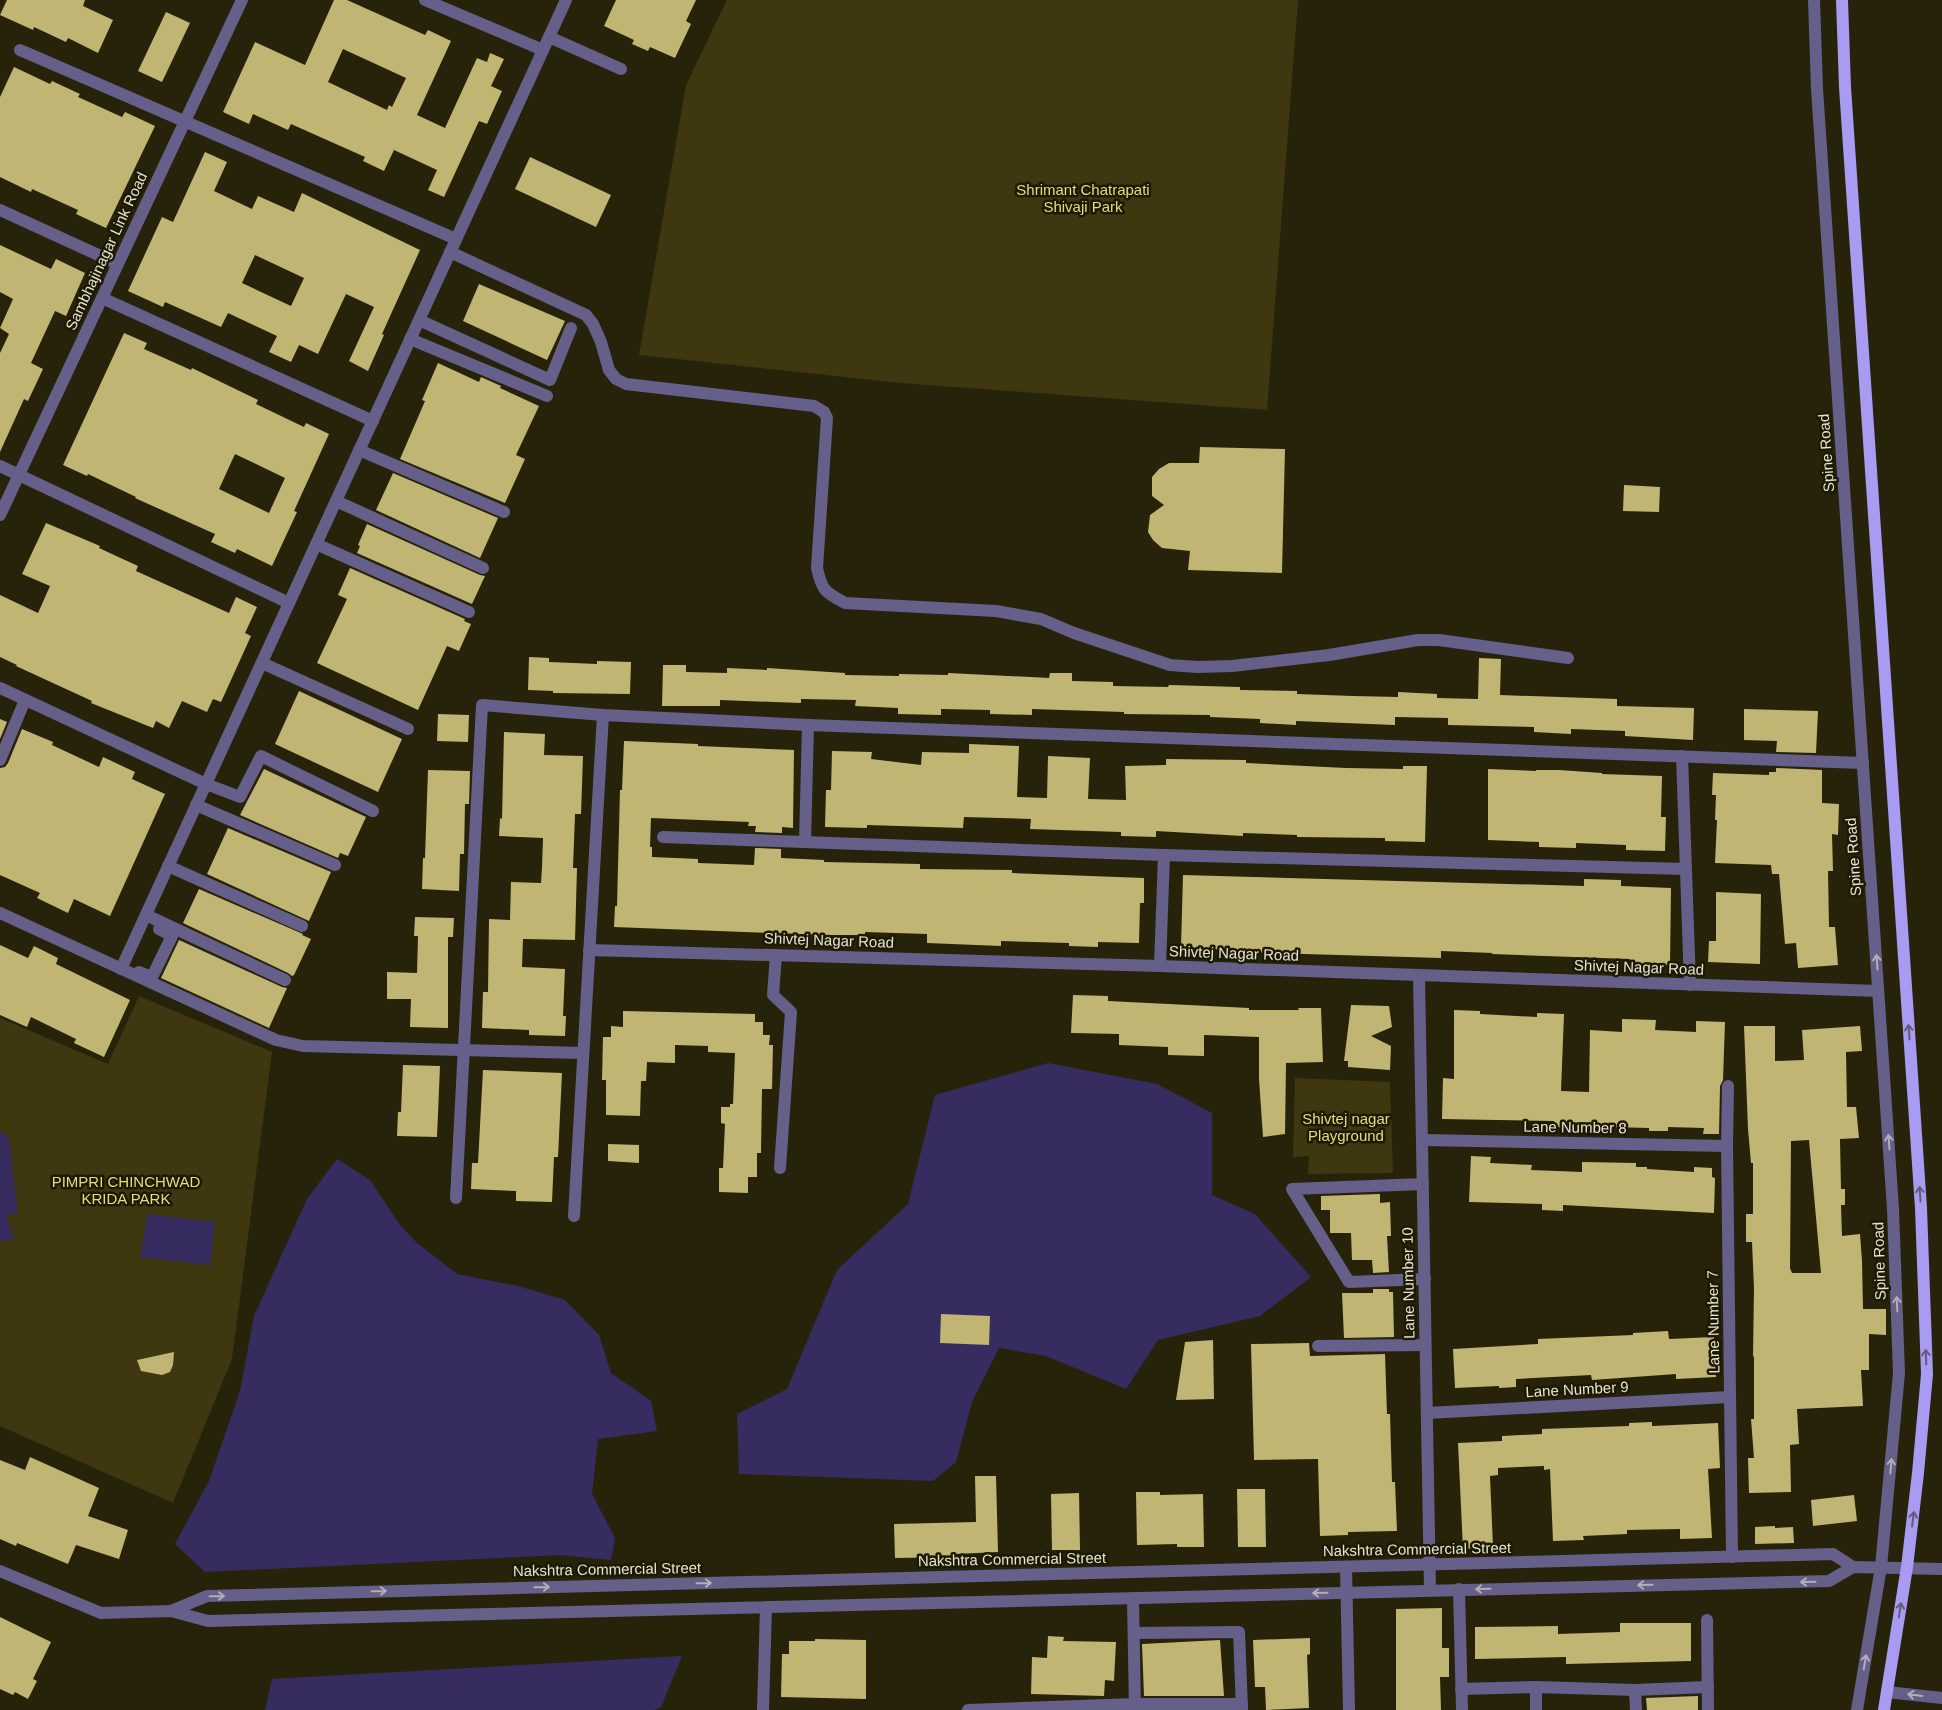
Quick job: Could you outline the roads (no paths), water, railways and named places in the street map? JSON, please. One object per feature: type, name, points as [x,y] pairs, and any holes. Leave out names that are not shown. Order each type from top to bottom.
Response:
[{"type":"main road","points":[[1842,0],[1845,97],[1921,1208],[1927,1374],[1908,1567],[1884,1710]]},
{"type":"street","name":"Sambhajinagar Link Road","points":[[0,515],[242,0]]},
{"type":"street","points":[[425,0],[543,50]]},
{"type":"street","points":[[122,967],[566,0]]},
{"type":"street","name":"Spine Road","points":[[1814,0],[1818,99],[1893,1209],[1899,1373],[1881,1567],[1857,1710]]},
{"type":"street","points":[[549,37],[620,69]]},
{"type":"street","points":[[20,50],[456,239]]},
{"type":"street","points":[[0,210],[118,264]]},
{"type":"street","points":[[450,252],[586,315],[593,324],[601,342],[609,370],[616,378],[626,384],[814,406],[824,412],[827,418],[817,568],[821,587],[845,603],[996,611],[1032,618],[1170,665],[1197,667],[1232,666],[1329,655],[1418,640],[1439,640],[1568,658]]},
{"type":"street","points":[[102,298],[373,421]]},
{"type":"street","points":[[419,320],[550,380],[571,328]]},
{"type":"street","points":[[410,339],[548,396]]},
{"type":"street","points":[[359,450],[504,512]]},
{"type":"street","points":[[0,466],[289,603]]},
{"type":"street","points":[[336,501],[483,568]]},
{"type":"street","points":[[316,544],[469,612]]},
{"type":"street","points":[[262,663],[408,729]]},
{"type":"street","points":[[0,688],[206,784],[240,797],[261,756],[373,811]]},
{"type":"street","points":[[0,760],[25,700]]},
{"type":"street","points":[[456,1198],[482,705],[603,715],[808,725],[1863,763]]},
{"type":"street","points":[[574,1216],[603,715]]},
{"type":"street","points":[[805,842],[808,725]]},
{"type":"street","points":[[1682,756],[1690,985]]},
{"type":"street","points":[[196,805],[335,865]]},
{"type":"street","points":[[663,837],[1164,855],[1686,869]]},
{"type":"street","points":[[1160,966],[1164,855]]},
{"type":"street","points":[[168,866],[302,926]]},
{"type":"street","points":[[0,913],[122,967],[276,1040],[303,1046],[583,1053]]},
{"type":"street","points":[[144,918],[281,982],[172,936],[144,918]]},
{"type":"street","points":[[122,967],[152,977],[172,936]]},
{"type":"street","name":"Shivtej Nagar Road","points":[[589,950],[1160,966],[1878,991]]},
{"type":"street","points":[[776,955],[774,995],[791,1012],[780,1168]]},
{"type":"street","name":"Lane Number 10","points":[[1419,976],[1430,1590]]},
{"type":"street","name":"Lane Number 7","points":[[1728,1086],[1727,1146],[1732,1557]]},
{"type":"street","name":"Lane Number 8","points":[[1423,1140],[1727,1146]]},
{"type":"street","points":[[1423,1184],[1292,1189],[1349,1282],[1425,1279]]},
{"type":"street","points":[[1318,1346],[1426,1345]]},
{"type":"street","name":"Lane Number 9","points":[[1427,1413],[1730,1397]]},
{"type":"street","name":"Nakshtra Commercial Street","points":[[3,1572],[101,1613],[171,1611],[208,1621],[1829,1581],[1853,1567],[1833,1554],[207,1596],[171,1611]]},
{"type":"street","points":[[1346,1567],[1349,1710]]},
{"type":"street","points":[[1853,1567],[1942,1569]]},
{"type":"street","points":[[0,1586],[3,1572]]},
{"type":"street","points":[[1459,1589],[1462,1710]]},
{"type":"street","points":[[1133,1598],[1135,1707]]},
{"type":"street","points":[[763,1710],[766,1607]]},
{"type":"street","points":[[1707,1620],[1708,1710]]},
{"type":"street","points":[[968,1710],[1242,1707],[1239,1632],[1134,1633]]},
{"type":"street","points":[[1461,1689],[1536,1687],[1635,1690],[1708,1687]]},
{"type":"street","points":[[1536,1687],[1536,1710]]},
{"type":"street","points":[[1635,1690],[1636,1710]]},
{"type":"street","points":[[1887,1692],[1942,1698]]},
{"type":"park label","name":"Shrimant Chatrapati Shivaji Park","points":[[1083,198]]},
{"type":"park label","name":"Shivtej nagar Playground","points":[[1346,1126]]},
{"type":"park label","name":"PIMPRI CHINCHWAD KRIDA PARK","points":[[126,1190]]}]
